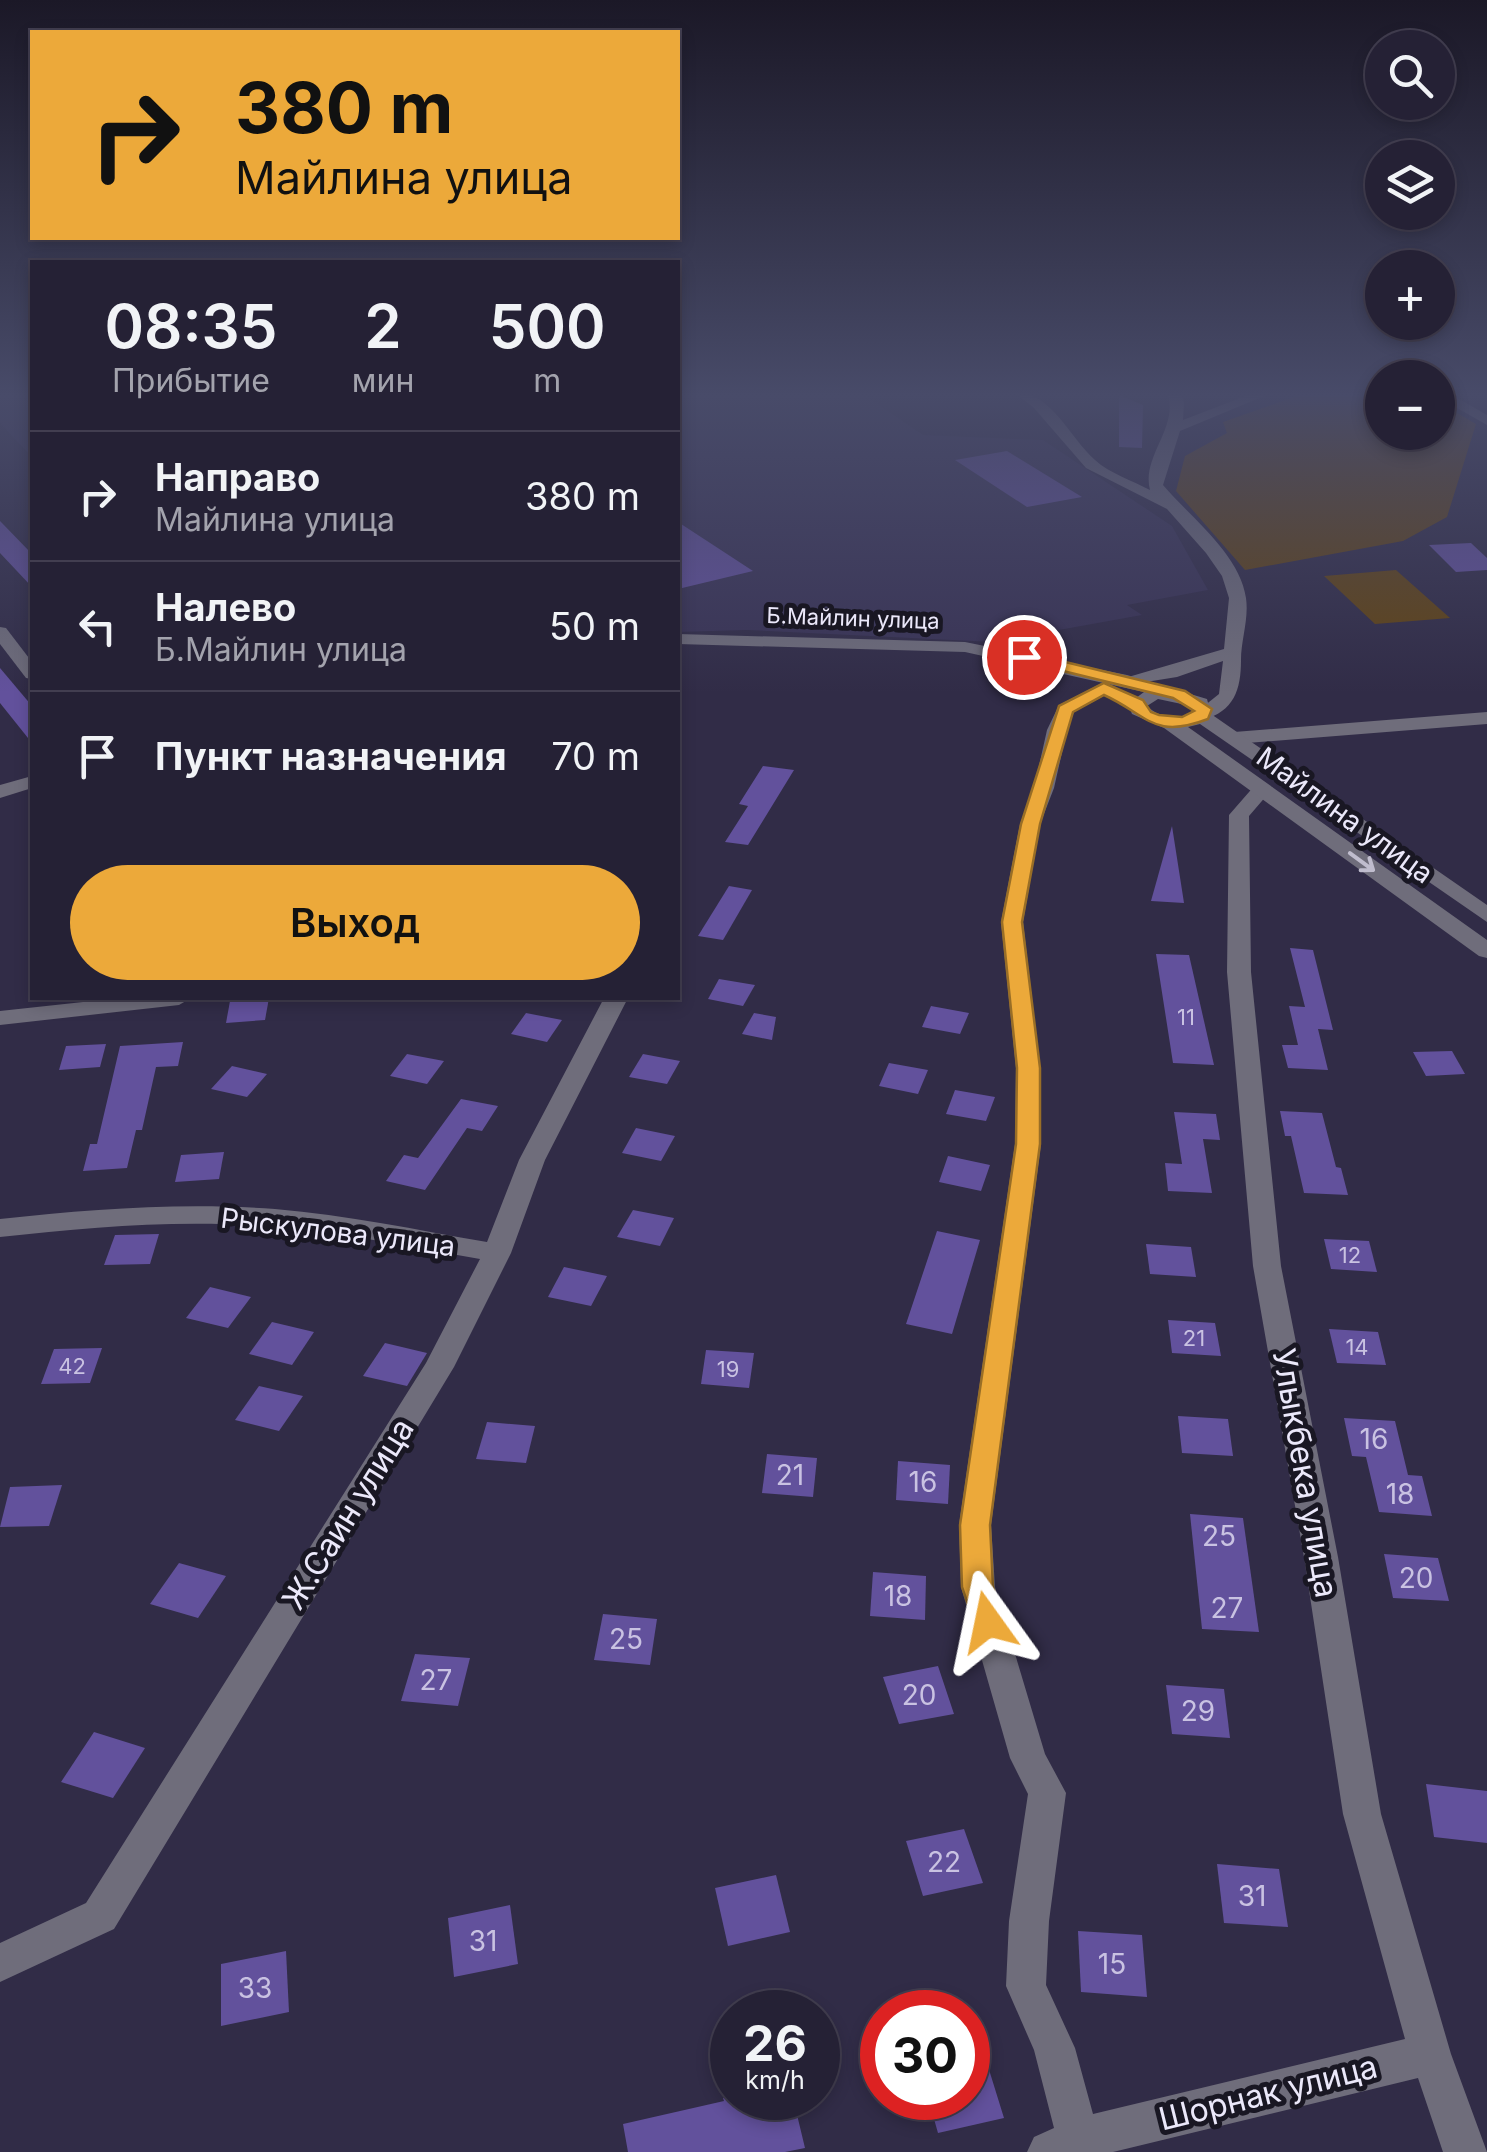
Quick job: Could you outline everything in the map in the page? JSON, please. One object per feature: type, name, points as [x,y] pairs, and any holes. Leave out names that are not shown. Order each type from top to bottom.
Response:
[{"type":"street","points":[[1145,492],[1171,506]]},
{"type":"street","points":[[1160,492],[1199,537],[1236,590],[1238,609],[1232,679],[1226,701],[1202,715],[1170,723]]},
{"type":"street","points":[[0,632],[30,671]]},
{"type":"street","name":"Б.Майлин улица","points":[[680,639],[965,647],[1024,657],[1105,681],[1166,693]]},
{"type":"street","points":[[1064,2146],[1054,2048],[1026,1986],[1029,1921],[1047,1793],[1028,1758],[978,1587],[975,1525],[1028,1144],[1028,1068],[1012,922],[1030,824],[1044,788],[1056,730],[1066,710],[1105,681],[1171,673],[1232,652]]},
{"type":"street","name":"Б.Майлин улица","points":[[1105,681],[1137,704]]},
{"type":"street","points":[[1137,704],[1152,694],[1166,693]]},
{"type":"street","name":"Майлина улица","points":[[1166,693],[1200,703],[1202,715],[1487,915]]},
{"type":"street","name":"Майлина улица","points":[[1137,704],[1145,716],[1170,723],[1487,951]]},
{"type":"street","points":[[1234,738],[1487,718]]},
{"type":"street","points":[[0,792],[30,783]]},
{"type":"street","name":"Улыкбека улица","points":[[1263,788],[1239,815],[1239,972],[1267,1266],[1321,1557],[1362,1814],[1430,2054],[1465,2152]]},
{"type":"street","points":[[0,1018],[161,1000]]},
{"type":"street","name":"Ж.Саин улица","points":[[0,1964],[100,1916],[439,1367],[497,1253],[532,1160],[615,1000]]},
{"type":"street","name":"Рыскулова улица","points":[[0,1228],[102,1217],[247,1216],[497,1253]]},
{"type":"street","name":"Шорнак улица","points":[[1064,2146],[1430,2054]]},
{"type":"shaded area","points":[[680,492],[1122,492],[1172,526],[1208,590],[1127,605],[1142,615],[993,642],[747,630],[680,632]]},
{"type":"shaded area","points":[[1177,492],[1455,492],[1447,517],[1403,541],[1245,570]]},
{"type":"shaded area","points":[[1396,570],[1450,618],[1375,624],[1324,576]]},
{"type":"building","points":[[1005,492],[1075,492],[1082,497],[1027,507]]},
{"type":"building","points":[[0,521],[30,552],[30,585],[0,553]]},
{"type":"building","points":[[680,523],[753,571],[680,589]]},
{"type":"building","points":[[1471,543],[1487,558],[1487,570],[1456,572],[1429,545]]},
{"type":"building","points":[[0,668],[30,704],[30,740],[0,703]]},
{"type":"building","points":[[763,766],[794,770],[748,845],[725,842],[748,806],[739,804]]},
{"type":"building","points":[[1172,826],[1184,903],[1151,901]]},
{"type":"building","points":[[729,886],[752,890],[723,940],[698,936]]},
{"type":"building","points":[[1290,948],[1313,950],[1333,1030],[1318,1029],[1328,1070],[1288,1068],[1282,1045],[1298,1045],[1289,1006],[1305,1007]]},
{"type":"building","points":[[1156,954],[1189,955],[1214,1065],[1173,1063]]},
{"type":"building","points":[[719,979],[755,985],[743,1006],[708,999]]},
{"type":"building","points":[[269,1000],[265,1020],[226,1023],[230,1001]]},
{"type":"building","points":[[931,1006],[969,1013],[960,1034],[922,1027]]},
{"type":"building","points":[[526,1013],[562,1020],[547,1042],[511,1034]]},
{"type":"building","points":[[754,1013],[776,1017],[772,1040],[742,1034]]},
{"type":"building","points":[[183,1042],[178,1066],[156,1067],[142,1130],[136,1130],[127,1168],[83,1171],[90,1144],[97,1144],[120,1046]]},
{"type":"building","points":[[106,1044],[100,1067],[59,1070],[66,1046]]},
{"type":"building","points":[[1452,1051],[1465,1074],[1426,1076],[1413,1052]]},
{"type":"building","points":[[407,1054],[444,1061],[427,1084],[390,1076]]},
{"type":"building","points":[[643,1054],[680,1061],[667,1084],[629,1077]]},
{"type":"building","points":[[889,1063],[928,1070],[918,1094],[879,1086]]},
{"type":"building","points":[[232,1066],[267,1074],[247,1097],[211,1089]]},
{"type":"building","points":[[955,1090],[995,1097],[986,1121],[946,1114]]},
{"type":"building","points":[[461,1099],[498,1106],[482,1131],[467,1128],[425,1190],[386,1181],[404,1155],[418,1158]]},
{"type":"building","points":[[1280,1111],[1322,1113],[1348,1195],[1304,1193],[1291,1136],[1285,1136]]},
{"type":"building","points":[[1174,1112],[1216,1114],[1220,1140],[1203,1139],[1212,1193],[1168,1191],[1165,1163],[1182,1164]]},
{"type":"building","points":[[636,1128],[675,1136],[661,1161],[622,1153]]},
{"type":"building","points":[[224,1152],[219,1179],[175,1182],[181,1155]]},
{"type":"building","points":[[948,1156],[990,1165],[981,1191],[939,1182]]},
{"type":"building","points":[[633,1210],[674,1218],[660,1246],[617,1237]]},
{"type":"building","points":[[937,1231],[980,1240],[952,1334],[906,1324]]},
{"type":"building","points":[[159,1234],[150,1264],[104,1265],[115,1235]]},
{"type":"building","points":[[1324,1239],[1369,1241],[1377,1272],[1331,1269]]},
{"type":"building","points":[[1146,1244],[1191,1247],[1196,1277],[1150,1274]]},
{"type":"building","points":[[564,1267],[607,1276],[591,1306],[548,1297]]},
{"type":"building","points":[[210,1287],[251,1297],[228,1328],[186,1318]]},
{"type":"building","points":[[1168,1320],[1215,1323],[1221,1356],[1172,1353]]},
{"type":"building","points":[[272,1322],[314,1332],[292,1365],[249,1354]]},
{"type":"building","points":[[1329,1329],[1378,1332],[1386,1365],[1337,1363]]},
{"type":"building","points":[[385,1343],[427,1353],[407,1386],[363,1376]]},
{"type":"building","points":[[102,1348],[90,1383],[41,1384],[54,1349]]},
{"type":"building","points":[[706,1350],[754,1353],[749,1388],[701,1384]]},
{"type":"building","points":[[259,1386],[303,1396],[279,1431],[235,1420]]},
{"type":"building","points":[[1178,1416],[1228,1419],[1233,1456],[1182,1453]]},
{"type":"building","points":[[1344,1418],[1395,1421],[1408,1475],[1422,1476],[1432,1516],[1379,1512],[1366,1457],[1352,1456]]},
{"type":"building","points":[[487,1422],[535,1426],[526,1463],[476,1459]]},
{"type":"building","points":[[767,1454],[817,1458],[813,1497],[762,1493]]},
{"type":"building","points":[[898,1461],[950,1465],[948,1504],[896,1500]]},
{"type":"building","points":[[62,1485],[49,1526],[0,1527],[10,1487]]},
{"type":"building","points":[[1190,1514],[1243,1518],[1259,1632],[1202,1629]]},
{"type":"building","points":[[1384,1554],[1438,1558],[1449,1601],[1393,1598]]},
{"type":"building","points":[[179,1563],[226,1576],[198,1618],[150,1604]]},
{"type":"building","points":[[873,1572],[926,1576],[925,1620],[870,1616]]},
{"type":"building","points":[[603,1614],[657,1619],[650,1665],[594,1660]]},
{"type":"building","points":[[415,1654],[470,1658],[458,1706],[401,1701]]},
{"type":"building","points":[[938,1666],[954,1714],[899,1724],[883,1677]]},
{"type":"building","points":[[1166,1685],[1224,1689],[1230,1738],[1172,1734]]},
{"type":"building","points":[[94,1732],[145,1748],[113,1798],[61,1782]]},
{"type":"building","points":[[1426,1784],[1487,1791],[1487,1843],[1434,1837]]},
{"type":"building","points":[[964,1829],[983,1883],[923,1896],[906,1841]]},
{"type":"building","points":[[1217,1864],[1279,1869],[1288,1927],[1224,1923]]},
{"type":"building","points":[[776,1875],[790,1932],[728,1946],[715,1888]]},
{"type":"building","points":[[510,1905],[518,1964],[454,1977],[448,1918]]},
{"type":"building","points":[[1078,1931],[1142,1935],[1147,1997],[1081,1992]]},
{"type":"building","points":[[286,1951],[289,2012],[221,2026],[221,1964]]},
{"type":"building","points":[[990,2073],[1004,2118],[938,2133],[934,2120],[990,2120]]},
{"type":"building","points":[[710,2104],[710,2120],[798,2120],[805,2148],[785,2152],[628,2152],[623,2124]]},
{"type":"route","points":[[988,1622],[978,1587],[975,1525],[1028,1144],[1028,1068],[1012,922],[1030,824],[1044,788],[1056,730],[1066,710],[1104,688],[1137,704],[1145,716],[1170,723],[1195,720],[1204,709],[1191,698],[1024,657]]}]
